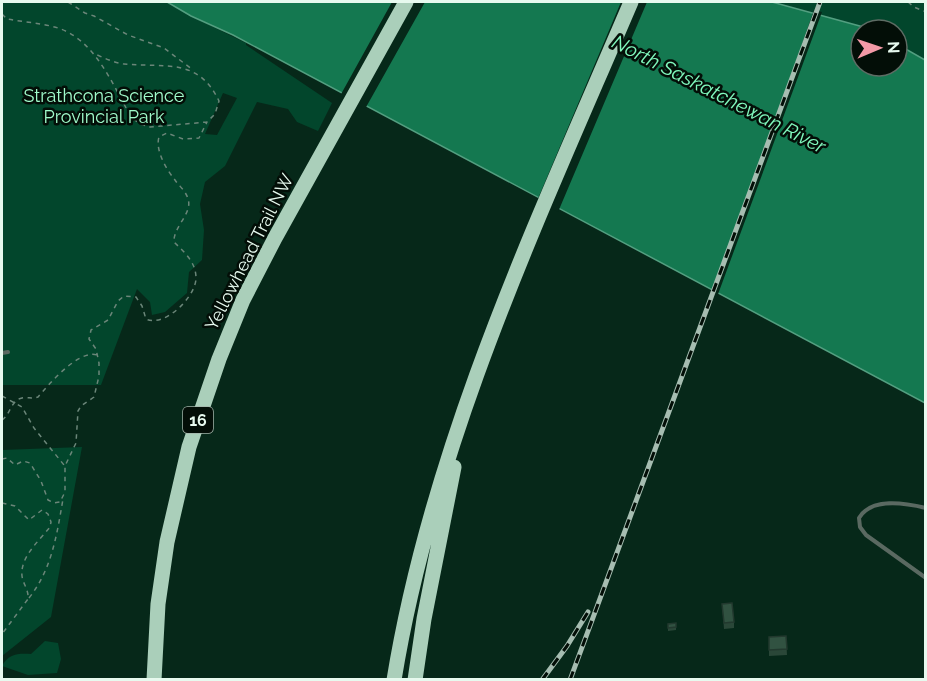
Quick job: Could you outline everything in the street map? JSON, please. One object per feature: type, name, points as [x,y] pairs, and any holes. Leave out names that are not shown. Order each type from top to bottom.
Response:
[{"type":"highway","name":"Yellowhead Trail NW","points":[[154,680],[159,604],[167,542],[178,489],[192,438],[232,325],[275,238],[406,2]]},
{"type":"highway","points":[[394,680],[418,564],[436,496],[464,410],[497,319],[631,2]]},
{"type":"highway","points":[[415,680],[424,619],[464,410]]},
{"type":"lane","points":[[2,353],[8,352]]},
{"type":"lane","points":[[926,508],[894,503],[878,505],[863,510],[859,518],[860,527],[866,535],[926,578]]},
{"type":"path","points":[[2,634],[41,581],[47,569],[66,484],[65,466],[76,443],[78,411],[94,397],[97,387],[98,356],[96,349],[90,343],[91,330],[108,320],[118,301],[124,296],[136,297],[146,319],[154,322],[162,320],[190,297],[196,277],[193,265],[189,256],[174,242],[174,236],[190,204],[188,195],[173,178],[159,152],[158,142],[159,137],[167,133],[183,139],[199,138],[207,122],[215,114],[219,101],[213,88],[164,48],[128,34],[68,2]]},
{"type":"path","points":[[908,2],[926,12]]},
{"type":"path","points":[[2,14],[7,19],[58,28],[78,38],[93,53],[131,117],[140,124],[150,127],[207,122]]},
{"type":"path","points":[[93,53],[121,64],[165,65],[194,71]]},
{"type":"path","points":[[2,420],[15,402],[21,398],[38,397],[76,360],[89,354],[98,356]]},
{"type":"path","points":[[2,396],[22,407],[34,428],[65,466]]},
{"type":"path","points":[[2,459],[7,458],[15,465],[23,461],[30,463],[41,481],[48,500],[57,504],[63,498]]},
{"type":"path","points":[[2,503],[15,506],[29,520],[42,510],[50,517],[50,527],[24,563],[22,577],[28,599]]},
{"type":"green space","name":"Strathcona Science Provincial Park","points":[[2,2],[167,2],[246,43],[332,103],[318,131],[297,122],[288,109],[257,102],[225,166],[205,182],[200,204],[204,230],[202,260],[189,272],[187,293],[165,312],[152,315],[150,302],[137,289],[101,385],[2,385]],"holes":[[[223,93],[237,98],[217,135],[205,134]]]},
{"type":"green space","points":[[772,2],[925,2],[925,60],[909,51],[909,18],[849,18],[849,24]]},
{"type":"green space","points":[[82,447],[51,617],[2,656],[2,450]]},
{"type":"green space","points":[[45,641],[58,643],[61,659],[57,673],[28,675],[2,666],[14,655],[31,654]]},
{"type":"water","name":"North Saskatchewan River","points":[[167,2],[772,2],[849,23],[849,78],[909,78],[909,51],[925,60],[925,403],[233,35]]},
{"type":"pier","points":[[392,2],[425,2],[365,109],[340,96]]},
{"type":"pier","points":[[621,2],[647,2],[558,212],[537,201]]},
{"type":"pier","points":[[814,10],[822,12],[717,297],[711,293],[756,176]]},
{"type":"building","points":[[732,603],[734,622],[724,623],[722,604]]},
{"type":"building","points":[[676,623],[676,627],[668,628],[668,624]]},
{"type":"building","points":[[786,636],[787,649],[769,650],[769,637]]},
{"type":"railway","points":[[570,680],[820,2]]},
{"type":"railway","points":[[542,680],[588,612]]}]
